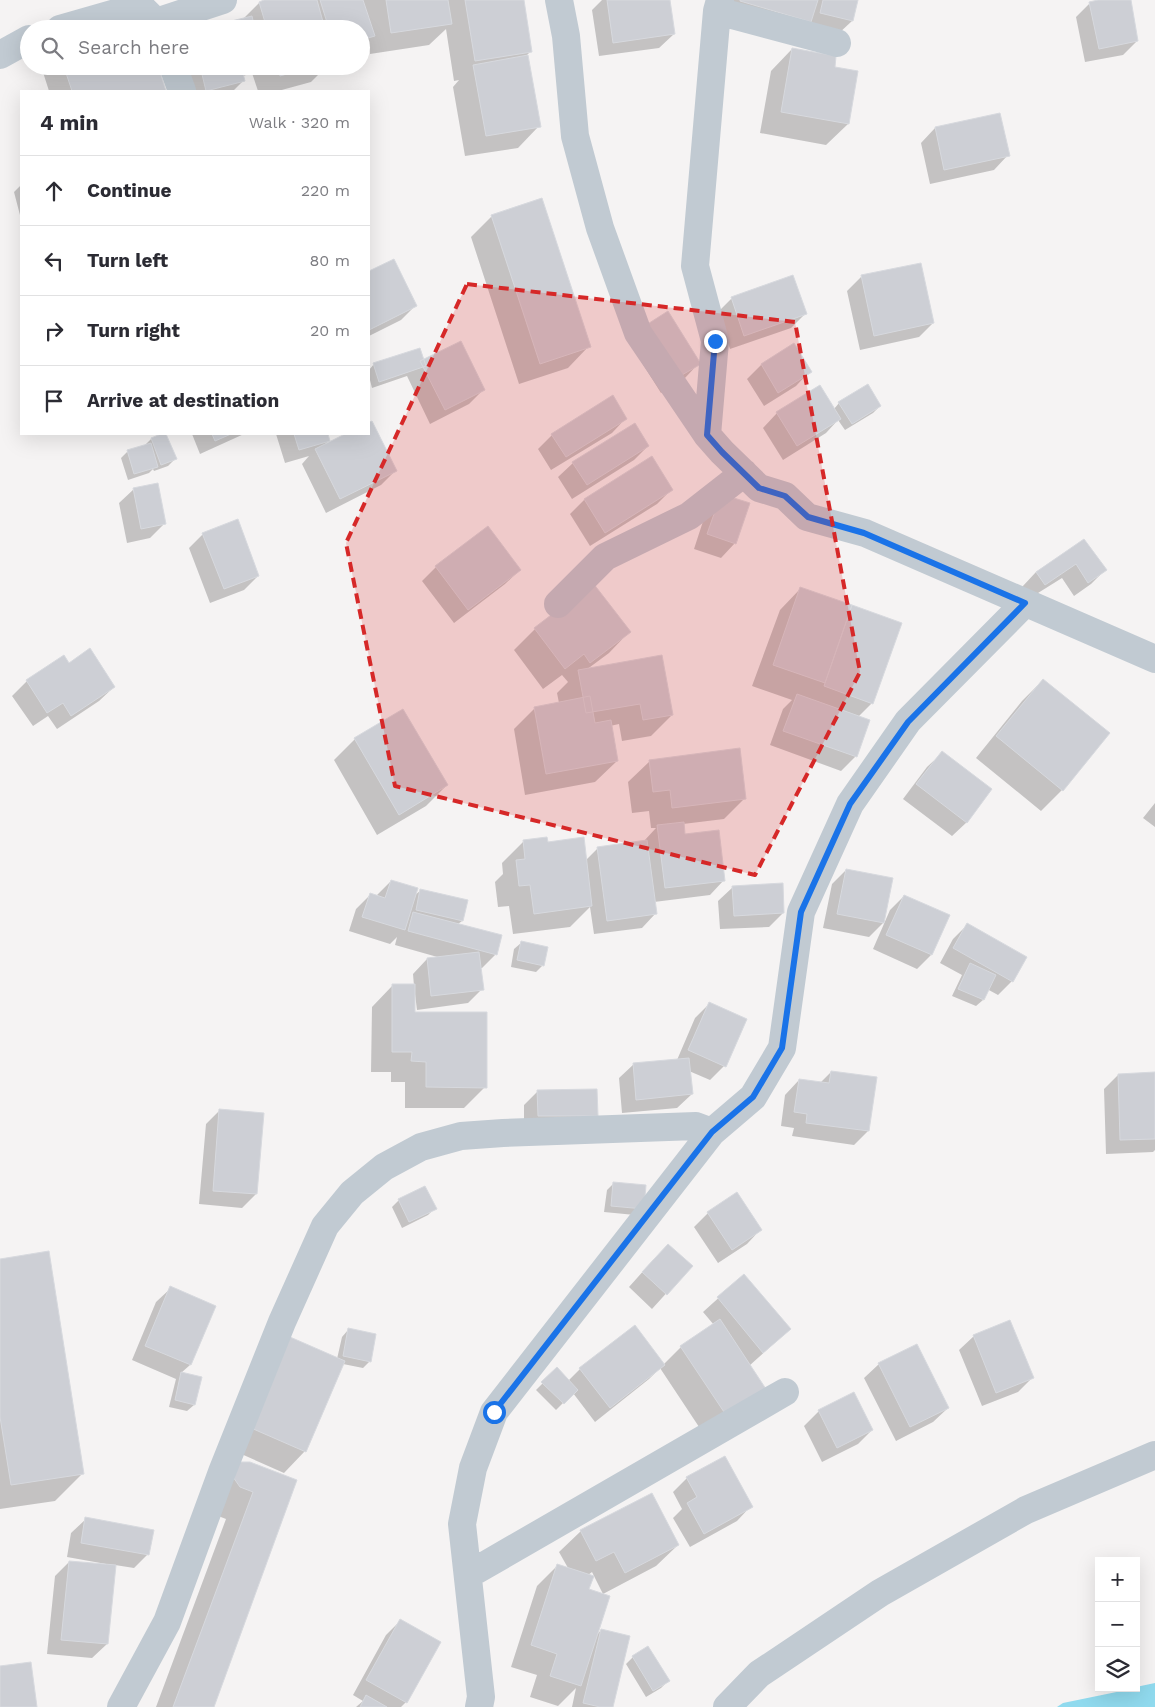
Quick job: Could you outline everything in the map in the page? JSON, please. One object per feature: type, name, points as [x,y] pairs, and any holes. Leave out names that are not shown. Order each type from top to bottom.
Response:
[{"type":"street","points":[[171,20],[223,0]]},
{"type":"street","points":[[558,0],[566,36],[575,136],[600,228],[638,332],[707,435],[722,452],[759,488],[785,496],[808,517],[864,533],[1155,659]]},
{"type":"street","points":[[91,20],[140,6],[153,20]]},
{"type":"street","points":[[707,435],[715,341],[695,266],[718,6],[837,43]]},
{"type":"street","points":[[0,55],[20,44]]},
{"type":"street","points":[[176,75],[182,90]]},
{"type":"street","points":[[558,604],[605,558],[689,516],[744,473]]},
{"type":"street","points":[[479,1707],[481,1697],[462,1524],[473,1468],[494,1412],[712,1132],[753,1097],[782,1048],[801,912],[850,804],[908,722],[1025,603]]},
{"type":"street","points":[[121,1707],[168,1622],[222,1472],[282,1322],[325,1226],[352,1193],[384,1167],[421,1147],[461,1136],[696,1126],[712,1132]]},
{"type":"street","points":[[468,1575],[784,1392]]},
{"type":"street","points":[[727,1707],[759,1674],[880,1594],[1026,1510],[1155,1455]]},
{"type":"highlighted area","points":[[467,284],[795,322],[860,672],[755,875],[395,786],[346,543]]},
{"type":"water","points":[[1155,1683],[1155,1707],[1057,1707],[1063,1703],[1117,1692],[1140,1692],[1140,1686]]},
{"type":"building","points":[[264,0],[317,0],[323,20],[264,20],[259,2]]},
{"type":"building","points":[[320,0],[363,0],[370,20],[326,20]]},
{"type":"building","points":[[386,0],[448,0],[452,24],[391,33]]},
{"type":"building","points":[[465,0],[524,0],[532,52],[475,61]]},
{"type":"building","points":[[607,0],[670,0],[675,34],[613,43]]},
{"type":"building","points":[[740,0],[818,0],[811,22]]},
{"type":"building","points":[[823,0],[858,0],[853,21],[820,13]]},
{"type":"building","points":[[1098,0],[1131,0],[1138,41],[1099,49],[1089,2]]},
{"type":"building","points":[[139,14],[141,20],[121,20]]},
{"type":"building","points":[[252,16],[253,20],[236,20]]},
{"type":"building","points":[[370,21],[375,36],[370,37]]},
{"type":"building","points":[[792,48],[836,56],[835,67],[858,71],[849,124],[781,112]]},
{"type":"building","points":[[528,55],[541,127],[486,136],[473,65]]},
{"type":"building","points":[[67,75],[161,75],[166,90],[72,90]]},
{"type":"building","points":[[202,75],[243,75],[245,81],[206,90]]},
{"type":"building","points":[[1000,113],[1010,156],[944,170],[935,127]]},
{"type":"building","points":[[542,198],[591,347],[540,364],[491,215]]},
{"type":"building","points":[[394,259],[417,306],[370,330],[370,271]]},
{"type":"building","points":[[921,263],[934,323],[874,336],[861,275]]},
{"type":"building","points":[[793,275],[807,314],[744,336],[731,297]]},
{"type":"building","points":[[668,311],[701,364],[675,379],[643,327]]},
{"type":"building","points":[[461,341],[485,390],[445,410],[420,361]]},
{"type":"building","points":[[794,343],[812,372],[778,393],[761,364]]},
{"type":"building","points":[[420,348],[426,366],[379,382],[373,363]]},
{"type":"building","points":[[868,384],[881,406],[852,424],[838,402]]},
{"type":"building","points":[[820,385],[841,419],[797,446],[776,412]]},
{"type":"building","points":[[613,395],[627,419],[566,457],[551,434]]},
{"type":"building","points":[[372,421],[397,471],[340,499],[315,449],[343,435],[370,435],[370,422]]},
{"type":"building","points":[[635,423],[649,446],[587,485],[572,462]]},
{"type":"building","points":[[158,435],[166,435],[177,459],[161,465],[151,438]]},
{"type":"building","points":[[212,435],[229,435],[215,441]]},
{"type":"building","points":[[294,435],[328,435],[330,441],[299,450]]},
{"type":"building","points":[[151,443],[158,467],[134,474],[127,450]]},
{"type":"building","points":[[652,456],[673,490],[605,533],[584,499]]},
{"type":"building","points":[[158,483],[166,524],[141,529],[133,488]]},
{"type":"building","points":[[721,494],[750,503],[736,544],[707,534]]},
{"type":"building","points":[[238,519],[259,576],[224,589],[202,533]]},
{"type":"building","points":[[488,526],[521,570],[468,610],[435,566]]},
{"type":"building","points":[[1084,539],[1107,570],[1088,583],[1076,564],[1045,585],[1036,572]]},
{"type":"building","points":[[593,583],[631,632],[590,663],[584,654],[565,669],[534,628]]},
{"type":"building","points":[[800,587],[852,605],[825,683],[773,665]]},
{"type":"building","points":[[852,605],[902,623],[873,704],[824,686]]},
{"type":"building","points":[[90,648],[115,687],[71,716],[63,703],[47,713],[26,680],[64,655],[69,663]]},
{"type":"building","points":[[662,655],[673,715],[643,720],[640,704],[586,713],[578,670]]},
{"type":"building","points":[[1043,679],[1110,733],[1063,791],[996,736]]},
{"type":"building","points":[[797,694],[870,720],[857,757],[783,731]]},
{"type":"building","points":[[590,696],[595,723],[611,720],[618,761],[546,774],[534,707]]},
{"type":"building","points":[[403,709],[448,785],[399,815],[354,738]]},
{"type":"building","points":[[740,748],[746,799],[672,808],[670,790],[653,792],[649,760]]},
{"type":"building","points":[[942,751],[992,789],[967,823],[916,784]]},
{"type":"building","points":[[684,822],[685,834],[719,830],[725,881],[665,888],[657,825]]},
{"type":"building","points":[[547,837],[548,842],[584,837],[592,906],[534,914],[530,885],[519,886],[516,860],[525,859],[523,840]]},
{"type":"building","points":[[647,840],[657,914],[607,921],[597,847]]},
{"type":"building","points":[[846,869],[893,878],[884,923],[837,914]]},
{"type":"building","points":[[391,880],[418,888],[405,930],[362,917],[370,893],[385,898]]},
{"type":"building","points":[[783,883],[784,913],[734,916],[732,886]]},
{"type":"building","points":[[420,889],[468,900],[463,921],[416,910]]},
{"type":"building","points":[[904,895],[950,915],[932,955],[886,935]]},
{"type":"building","points":[[413,912],[502,935],[497,955],[408,931]]},
{"type":"building","points":[[967,923],[1027,957],[1013,982],[953,948]]},
{"type":"building","points":[[521,941],[548,947],[544,966],[517,960]]},
{"type":"building","points":[[479,952],[484,990],[431,996],[427,958]]},
{"type":"building","points":[[970,963],[996,975],[984,1000],[958,989]]},
{"type":"building","points":[[392,984],[415,984],[415,1012],[487,1012],[487,1088],[426,1087],[426,1062],[411,1061],[412,1052],[392,1052]]},
{"type":"building","points":[[709,1002],[747,1019],[726,1067],[688,1050]]},
{"type":"building","points":[[689,1058],[693,1094],[636,1100],[633,1063]]},
{"type":"building","points":[[831,1071],[877,1077],[869,1131],[806,1123],[807,1114],[794,1112],[799,1079],[829,1083]]},
{"type":"building","points":[[1155,1072],[1155,1139],[1120,1140],[1118,1074]]},
{"type":"building","points":[[597,1089],[598,1116],[538,1116],[537,1090]]},
{"type":"building","points":[[219,1109],[264,1113],[257,1194],[213,1191]]},
{"type":"building","points":[[613,1182],[646,1185],[644,1209],[611,1206]]},
{"type":"building","points":[[425,1186],[437,1209],[409,1222],[398,1199]]},
{"type":"building","points":[[737,1192],[762,1230],[732,1250],[707,1212]]},
{"type":"building","points":[[668,1244],[693,1266],[667,1295],[642,1272]]},
{"type":"building","points":[[49,1251],[84,1474],[11,1485],[0,1417],[0,1259]]},
{"type":"building","points":[[744,1274],[791,1329],[763,1353],[717,1297]]},
{"type":"building","points":[[170,1286],[216,1306],[191,1365],[145,1346]]},
{"type":"building","points":[[720,1319],[768,1392],[728,1418],[680,1346]]},
{"type":"building","points":[[1010,1320],[1034,1378],[996,1393],[973,1335]]},
{"type":"building","points":[[635,1325],[665,1365],[610,1408],[579,1368]]},
{"type":"building","points":[[348,1328],[376,1334],[371,1362],[343,1356]]},
{"type":"building","points":[[290,1337],[345,1361],[306,1452],[251,1428]]},
{"type":"building","points":[[917,1344],[949,1408],[910,1427],[878,1363]]},
{"type":"building","points":[[557,1367],[578,1390],[564,1404],[541,1382]]},
{"type":"building","points":[[181,1372],[202,1377],[195,1405],[175,1400]]},
{"type":"building","points":[[854,1392],[873,1430],[837,1448],[818,1410]]},
{"type":"building","points":[[725,1456],[753,1507],[704,1534],[687,1503],[697,1497],[686,1477]]},
{"type":"building","points":[[241,1462],[250,1462],[297,1480],[214,1707],[173,1707],[253,1492],[240,1487],[233,1477],[234,1468]]},
{"type":"building","points":[[652,1493],[679,1545],[625,1573],[614,1552],[596,1561],[580,1530]]},
{"type":"building","points":[[85,1517],[154,1530],[149,1555],[81,1543]]},
{"type":"building","points":[[69,1561],[116,1565],[108,1644],[61,1640]]},
{"type":"building","points":[[557,1564],[594,1576],[589,1589],[610,1596],[581,1686],[550,1676],[557,1654],[531,1645]]},
{"type":"building","points":[[400,1619],[441,1642],[407,1703],[366,1680]]},
{"type":"building","points":[[601,1629],[630,1636],[613,1707],[600,1707],[583,1703]]},
{"type":"building","points":[[648,1646],[670,1681],[653,1691],[632,1656]]},
{"type":"building","points":[[31,1662],[37,1707],[0,1707],[0,1666]]},
{"type":"building","points":[[366,1695],[387,1707],[360,1707]]},
{"type":"route","points":[[494,1412],[712,1132],[753,1097],[782,1048],[801,912],[850,804],[908,722],[1025,603],[864,533],[808,517],[785,496],[759,488],[707,435],[715,341]]}]
